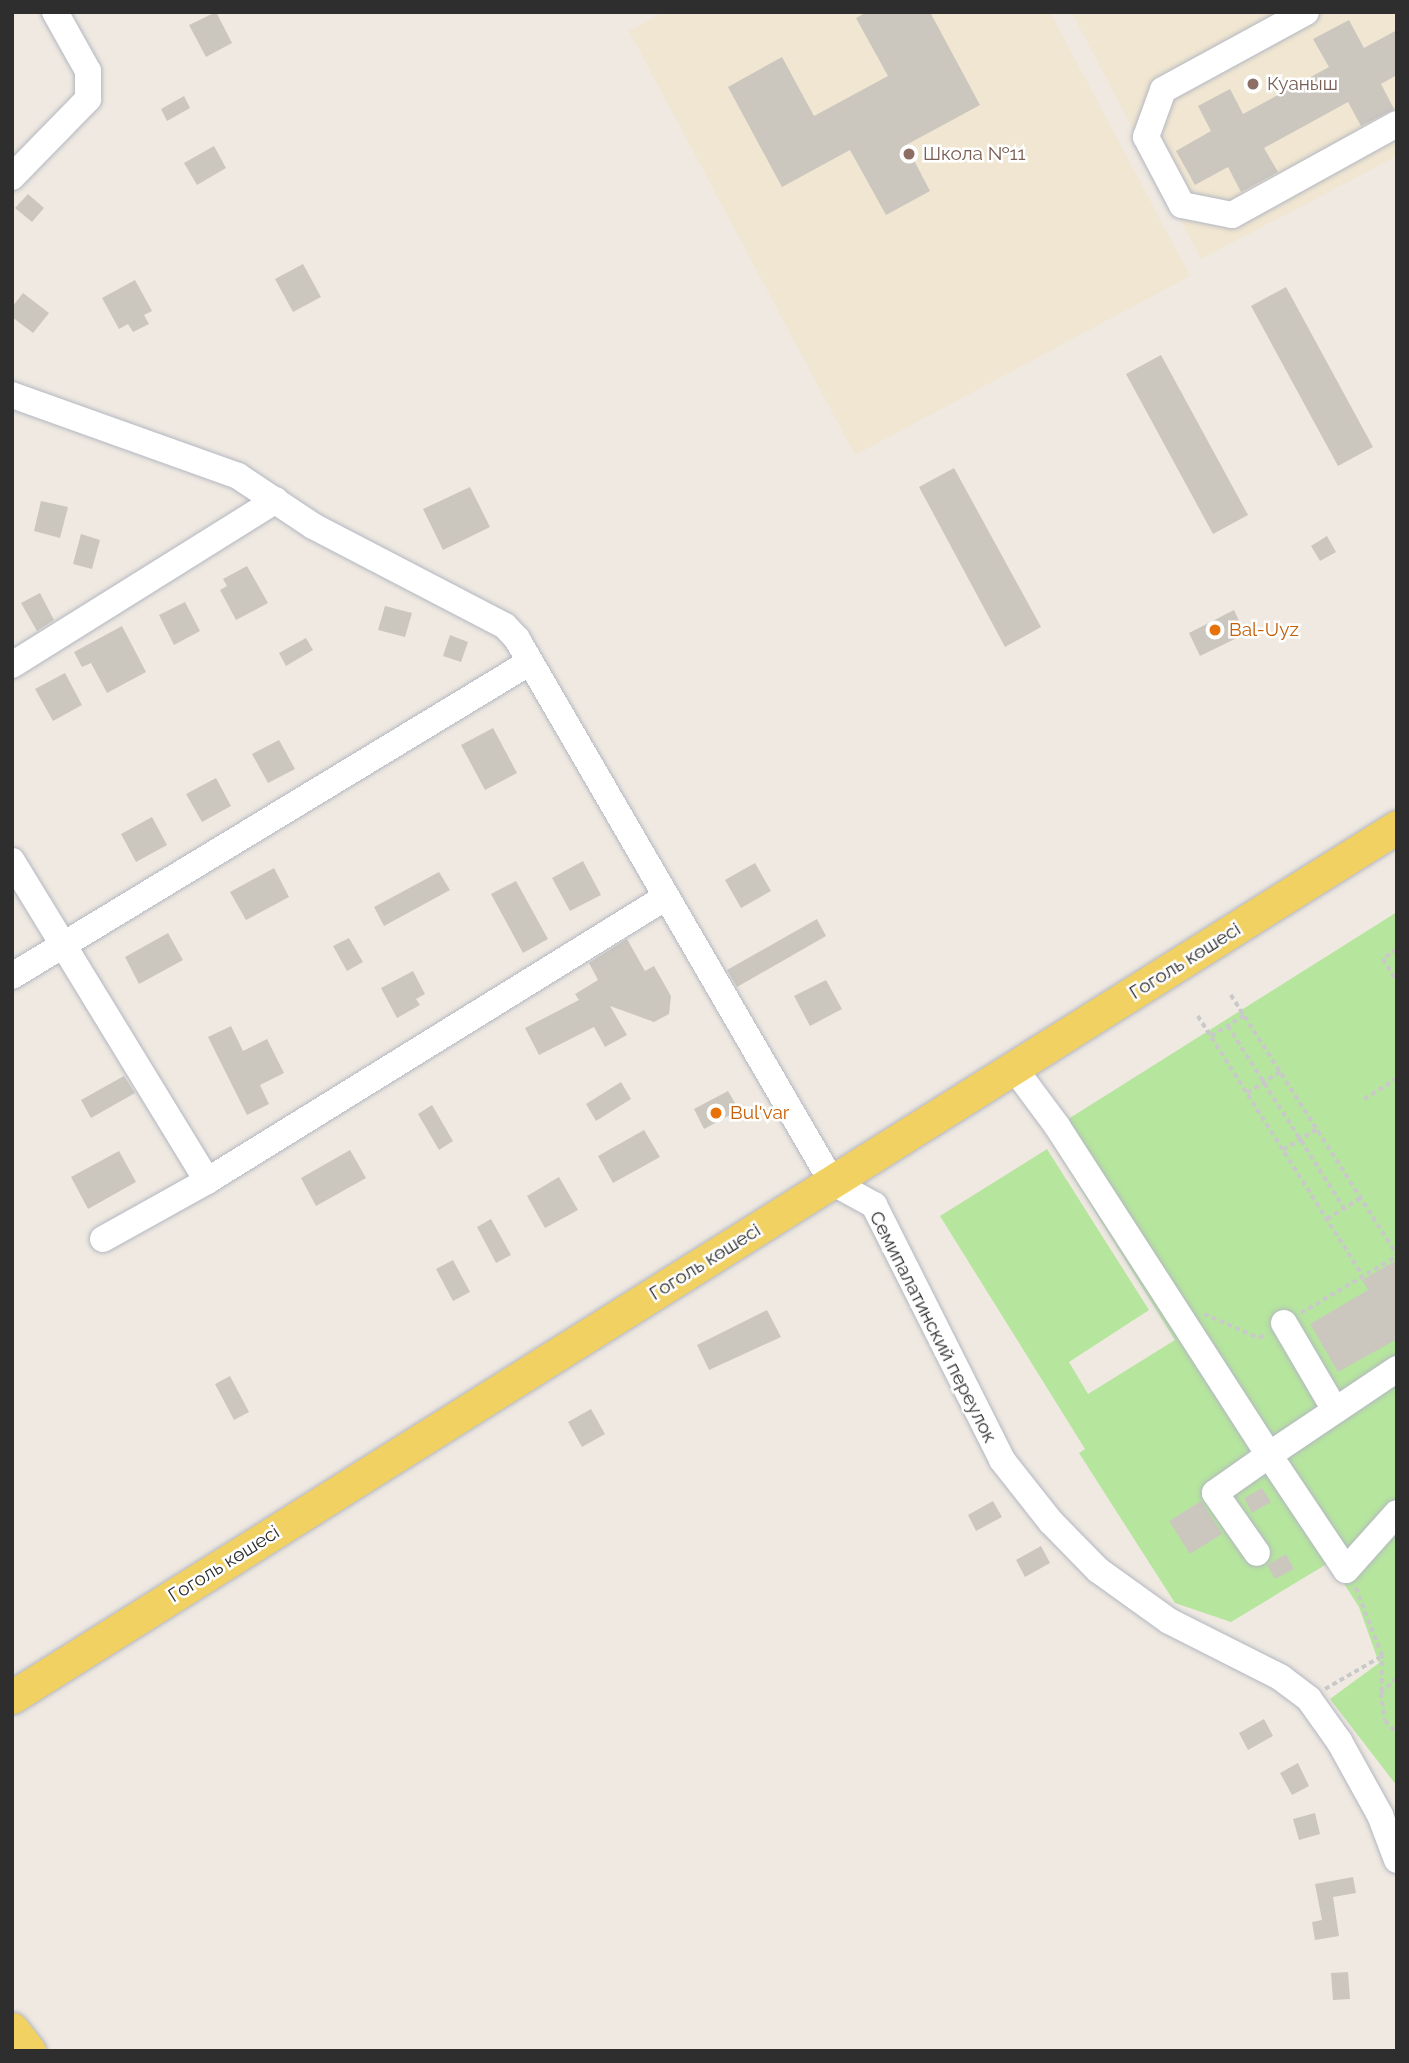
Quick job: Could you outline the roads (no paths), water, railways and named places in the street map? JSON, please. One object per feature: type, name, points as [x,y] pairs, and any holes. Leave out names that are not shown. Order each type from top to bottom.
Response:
[{"type":"main road","name":"Гоголь көшесі","points":[[12,1697],[1397,827]]},
{"type":"main road","points":[[12,2029],[29,2051]]},
{"type":"street","points":[[12,177],[88,99],[88,71],[55,12]]},
{"type":"street","points":[[1306,12],[1163,90],[1146,137],[1182,205],[1232,215],[1397,124]]},
{"type":"street","points":[[12,395],[238,475],[313,526],[505,626],[530,662],[832,1182]]},
{"type":"street","points":[[12,665],[276,500]]},
{"type":"street","points":[[12,976],[530,662]]},
{"type":"street","points":[[12,861],[207,1181]]},
{"type":"street","points":[[103,1239],[207,1181],[666,897]]},
{"type":"street","points":[[1014,1068],[1346,1570],[1397,1513]]},
{"type":"street","name":"Семипалатинский переулок","points":[[832,1182],[874,1205],[972,1407],[1002,1460],[1051,1522],[1098,1570],[1169,1621],[1280,1677],[1309,1699],[1380,1815],[1397,1860]]},
{"type":"street","points":[[1284,1323],[1335,1410]]},
{"type":"street","points":[[1257,1553],[1215,1493],[1397,1369]]},
{"type":"place","name":"Куаныш","points":[[1253,84]]},
{"type":"place","name":"Школа №11","points":[[909,154]]},
{"type":"place","name":"Bal-Uyz","points":[[1215,630]]},
{"type":"place","name":"Bul'var","points":[[716,1113]]}]
